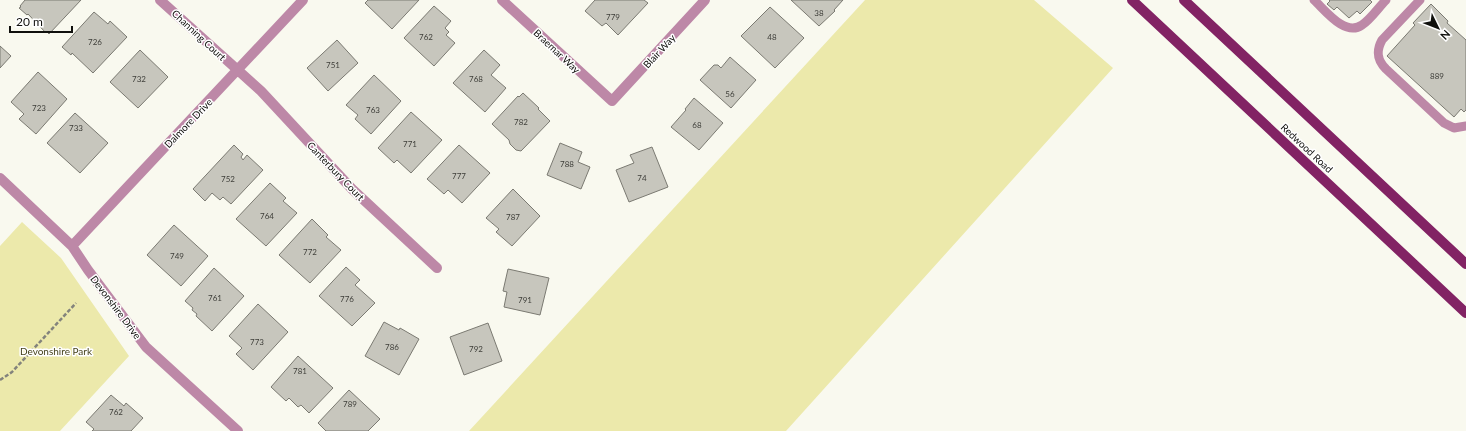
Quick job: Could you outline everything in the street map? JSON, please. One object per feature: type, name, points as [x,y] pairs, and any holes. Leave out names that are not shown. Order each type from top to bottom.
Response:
[{"type":"main road","name":"Redwood Road","points":[[1132,0],[1466,313]]},
{"type":"main road","points":[[1184,0],[1466,264]]},
{"type":"street","name":"Channing Court","points":[[160,0],[237,71]]},
{"type":"street","name":"Dalmore Drive","points":[[72,246],[303,0]]},
{"type":"street","name":"Braemar Way","points":[[502,0],[612,101]]},
{"type":"street","name":"Blair Way","points":[[612,101],[705,0]]},
{"type":"street","name":"Canterbury Court","points":[[237,71],[260,91],[352,190],[437,268]]},
{"type":"street","name":"Devonshire Drive","points":[[0,178],[72,246],[88,270],[146,347],[238,431]]},
{"type":"lane","points":[[1314,0],[1346,28],[1361,26],[1386,0]]},
{"type":"lane","points":[[1420,0],[1382,40],[1378,51],[1378,57],[1381,64],[1444,123],[1454,128],[1466,126]]},
{"type":"path","points":[[0,380],[12,372],[76,303]]},
{"type":"green space","points":[[865,0],[1034,0],[1113,68],[786,431],[469,431]]},
{"type":"green space","name":"Devonshire Park","points":[[22,222],[61,258],[129,356],[60,431],[0,431],[0,246]]},
{"type":"building","points":[[25,0],[81,0],[49,34],[47,32],[46,33],[28,14],[27,15],[19,8]]},
{"type":"building","points":[[368,0],[419,0],[392,29],[365,3]]},
{"type":"building","points":[[595,0],[644,0],[648,3],[618,35],[606,23],[602,26],[585,11]]},
{"type":"building","points":[[791,0],[843,0],[834,10],[835,11],[819,26]]},
{"type":"building","points":[[1329,0],[1370,0],[1372,2],[1360,14],[1357,11],[1349,18],[1337,7],[1334,10],[1327,4],[1330,1]]},
{"type":"building","points":[[1431,4],[1448,21],[1447,23],[1466,40],[1466,110],[1464,112],[1461,109],[1454,117],[1387,56],[1415,25],[1413,23]]},
{"type":"building","points":[[434,6],[451,21],[445,28],[449,32],[446,35],[455,43],[434,66],[404,38]]},
{"type":"building","points":[[770,7],[804,38],[775,68],[741,36]]},
{"type":"building","points":[[94,12],[108,24],[110,21],[127,37],[93,73],[72,53],[71,55],[62,47]]},
{"type":"building","points":[[337,40],[358,63],[328,91],[307,68]]},
{"type":"building","points":[[0,46],[11,56],[0,68]]},
{"type":"building","points":[[140,50],[168,77],[138,108],[110,82]]},
{"type":"building","points":[[484,50],[500,65],[491,75],[506,88],[485,112],[453,83]]},
{"type":"building","points":[[730,57],[756,80],[731,108],[700,80],[714,65],[718,65],[721,68]]},
{"type":"building","points":[[38,72],[67,99],[36,134],[19,119],[24,114],[11,102]]},
{"type":"building","points":[[374,75],[401,101],[371,134],[355,119],[358,115],[346,105]]},
{"type":"building","points":[[523,93],[550,121],[521,151],[516,150],[510,144],[509,140],[492,124],[518,96],[519,97]]},
{"type":"building","points":[[694,98],[723,123],[699,150],[671,127]]},
{"type":"building","points":[[411,112],[442,140],[411,173],[397,160],[394,163],[378,148]]},
{"type":"building","points":[[75,113],[108,143],[80,173],[47,143]]},
{"type":"building","points":[[560,143],[582,152],[578,162],[590,167],[581,189],[547,175]]},
{"type":"building","points":[[234,145],[243,154],[241,157],[243,160],[247,155],[263,170],[231,204],[223,197],[220,200],[212,193],[205,201],[193,189]]},
{"type":"building","points":[[459,145],[490,173],[462,203],[448,190],[444,194],[427,179]]},
{"type":"building","points":[[652,147],[668,187],[629,202],[616,170],[634,163],[630,155]]},
{"type":"building","points":[[270,183],[286,198],[283,201],[297,213],[266,246],[236,219]]},
{"type":"building","points":[[513,189],[540,216],[512,246],[496,232],[499,229],[486,218]]},
{"type":"building","points":[[312,219],[328,235],[326,237],[341,250],[310,283],[279,255]]},
{"type":"building","points":[[174,225],[208,256],[181,286],[147,255]]},
{"type":"building","points":[[346,267],[360,280],[355,285],[375,303],[352,326],[319,296]]},
{"type":"building","points":[[214,268],[244,296],[212,331],[196,316],[197,314],[192,310],[193,308],[185,301]]},
{"type":"building","points":[[508,269],[549,278],[540,315],[504,307],[507,292],[503,291]]},
{"type":"building","points":[[258,304],[288,332],[253,370],[236,354],[242,348],[229,336]]},
{"type":"building","points":[[384,322],[399,330],[400,328],[419,339],[399,375],[365,356]]},
{"type":"building","points":[[488,323],[502,361],[464,375],[450,337]]},
{"type":"building","points":[[298,356],[333,388],[309,413],[301,405],[298,407],[289,398],[286,401],[271,387]]},
{"type":"building","points":[[349,390],[380,419],[368,431],[326,431],[318,423]]},
{"type":"building","points":[[111,395],[124,406],[126,403],[143,418],[131,431],[92,431],[94,429],[86,422]]}]
